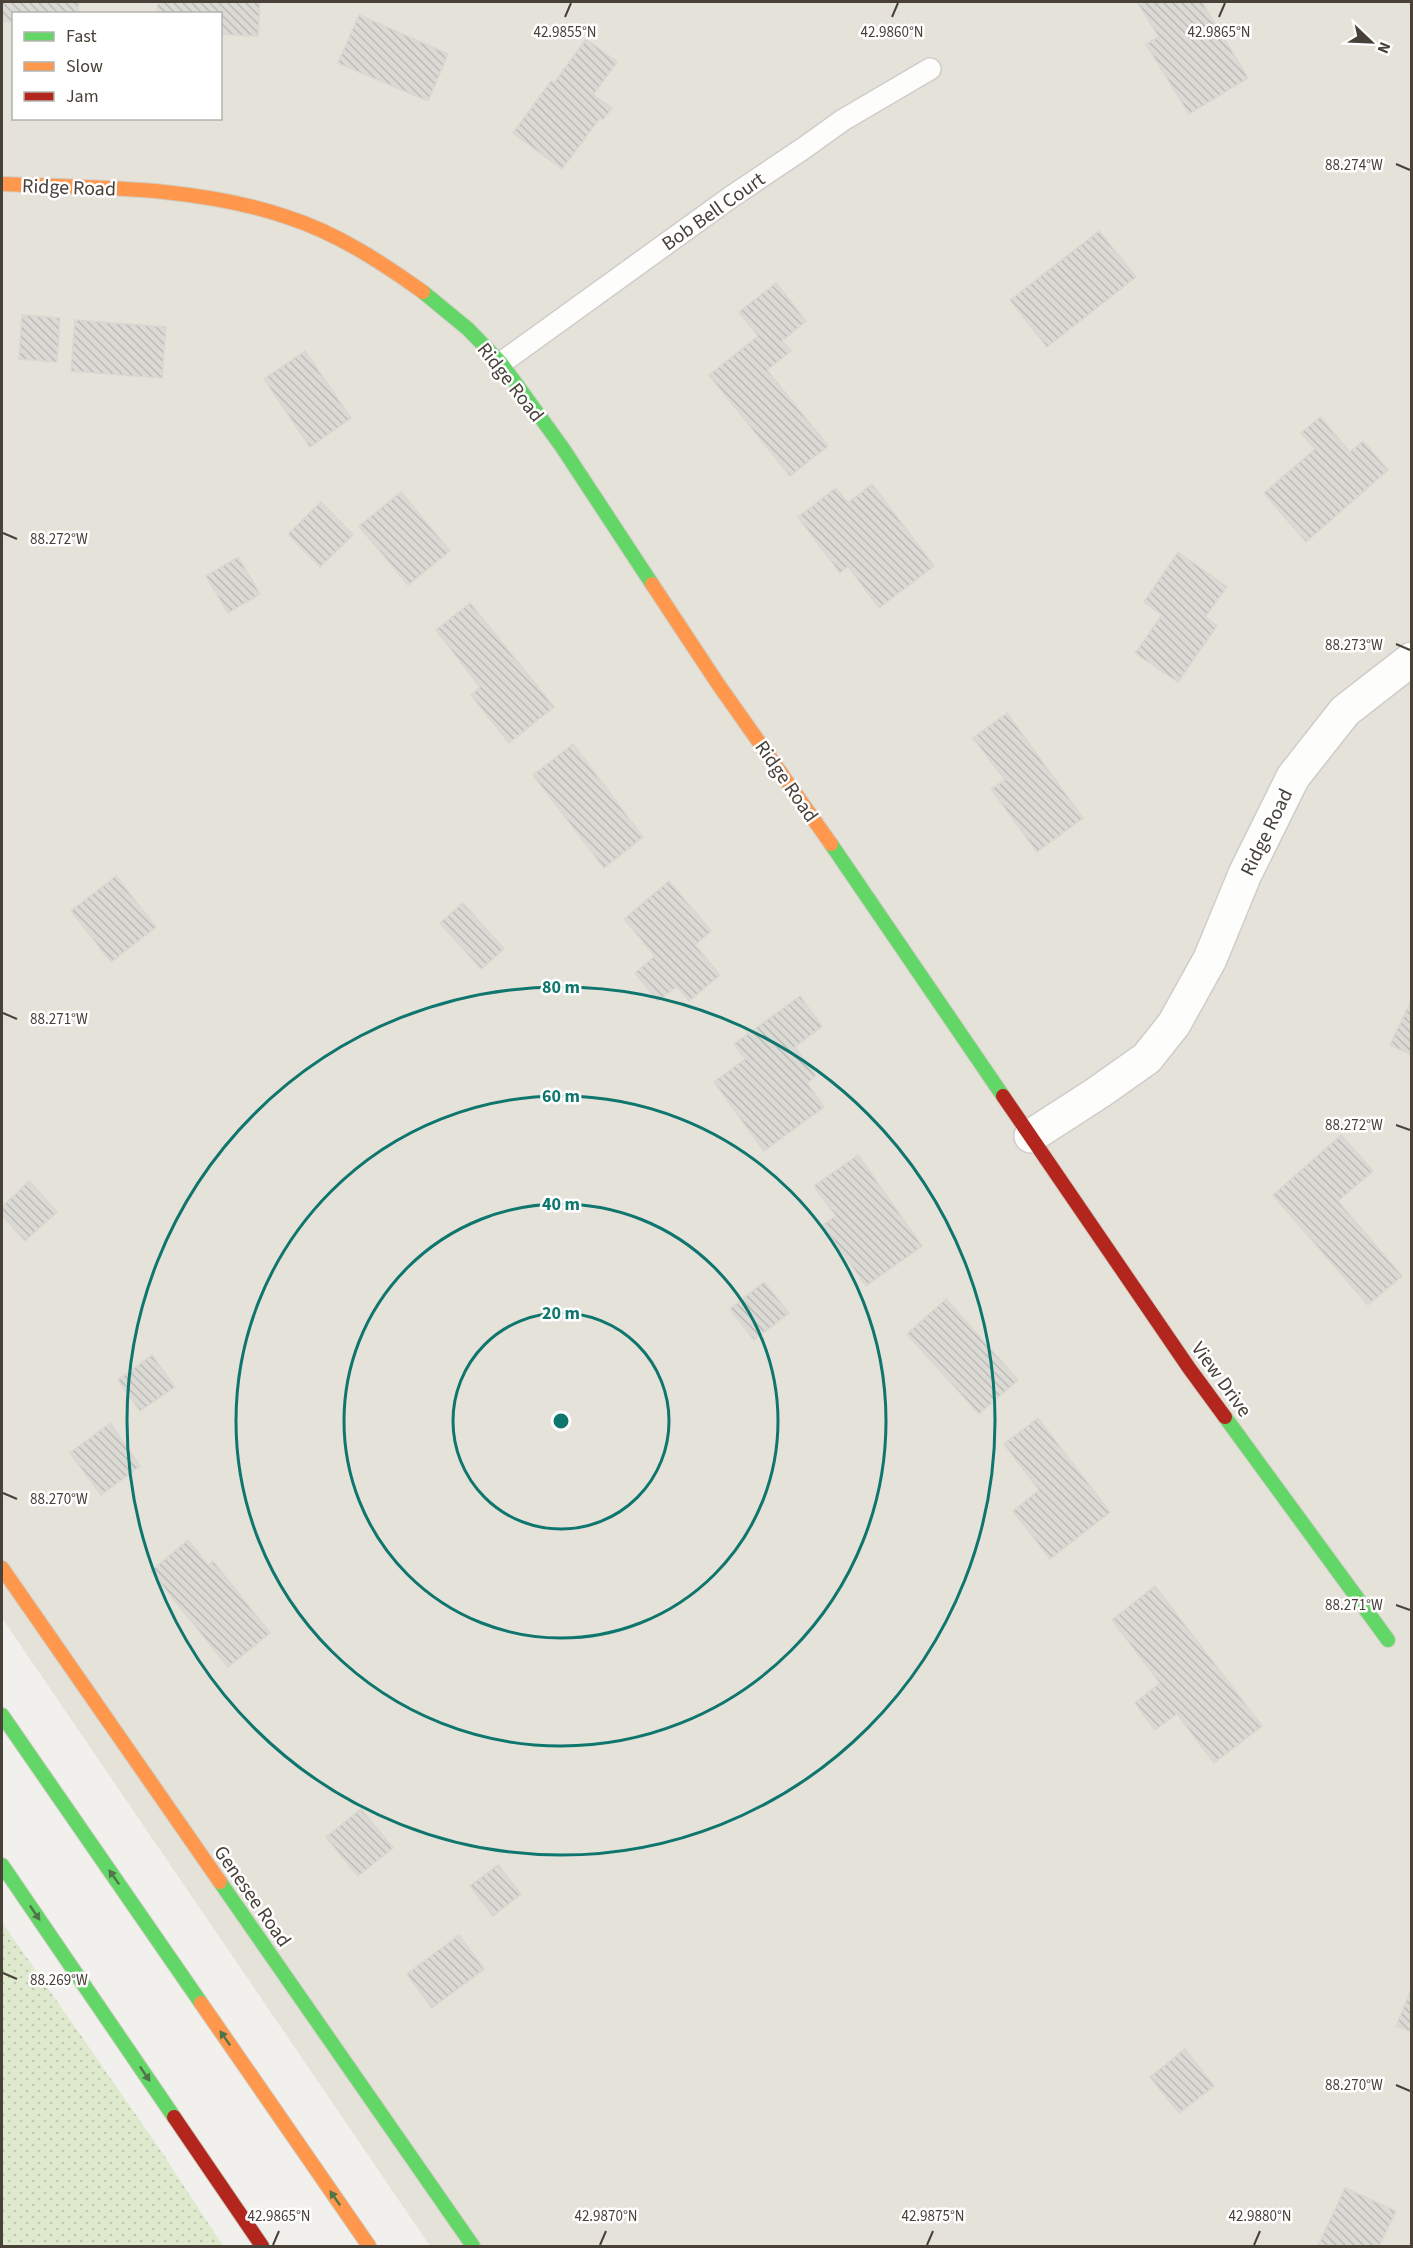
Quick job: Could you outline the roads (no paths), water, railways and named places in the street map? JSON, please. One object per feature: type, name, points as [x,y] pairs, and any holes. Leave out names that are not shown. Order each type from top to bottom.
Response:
[{"type":"street","name":"Ridge Road","points":[[2,184],[160,191],[229,201],[288,217],[340,239],[390,268],[468,328],[501,363],[562,447],[718,684],[820,828],[1030,1136],[1147,1058],[1174,1024],[1210,959],[1245,874],[1293,777],[1345,711],[1412,659]]},
{"type":"street","name":"View Drive","points":[[1030,1136],[1189,1368],[1388,1640]]},
{"type":"street","name":"Genesee Road","points":[[2,1568],[474,2247]]},
{"type":"street","points":[[2,1715],[369,2247]]},
{"type":"street","points":[[2,1865],[262,2247]]},
{"type":"lane","name":"Bob Bell Court","points":[[501,363],[731,197],[843,120],[930,69]]}]
